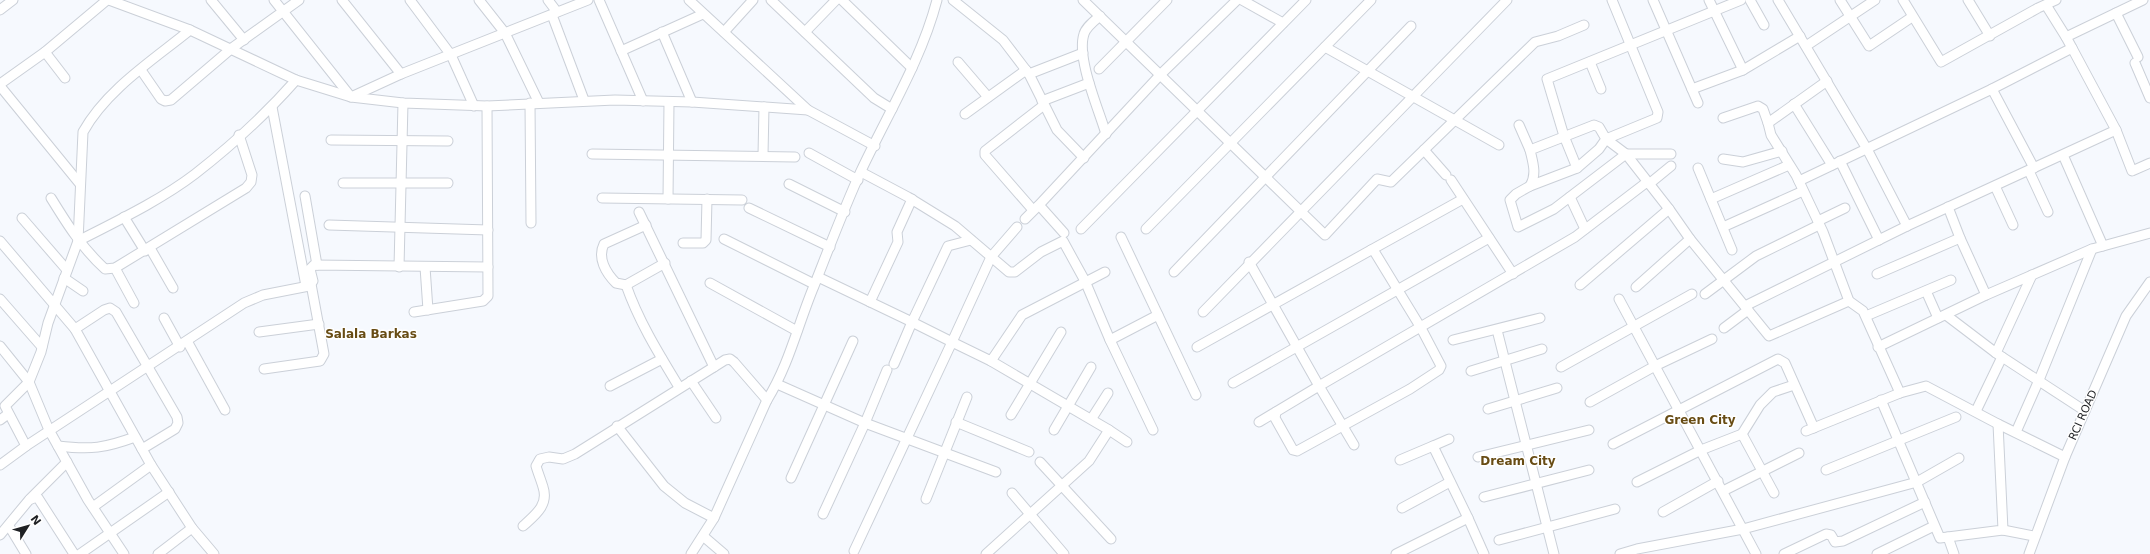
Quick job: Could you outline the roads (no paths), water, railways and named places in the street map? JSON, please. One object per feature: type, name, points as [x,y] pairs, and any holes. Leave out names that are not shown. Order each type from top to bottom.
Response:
[{"type":"street","points":[[0,10],[13,0]]},
{"type":"street","points":[[80,184],[0,85],[44,52],[108,0],[190,30],[232,48],[296,80],[351,97],[403,103],[474,106],[584,100],[692,102],[808,110]]},
{"type":"street","points":[[211,0],[244,40]]},
{"type":"street","points":[[274,0],[351,97]]},
{"type":"street","points":[[141,70],[161,99],[168,101],[232,48],[300,0]]},
{"type":"street","points":[[342,0],[401,74]]},
{"type":"street","points":[[410,0],[451,55],[474,106]]},
{"type":"street","points":[[479,0],[505,33],[535,103],[531,223]]},
{"type":"street","points":[[548,0],[554,13],[584,100]]},
{"type":"street","points":[[351,97],[401,74],[588,0]]},
{"type":"street","points":[[599,0],[643,101]]},
{"type":"street","points":[[689,0],[808,110],[875,146]]},
{"type":"street","points":[[724,32],[753,0]]},
{"type":"street","points":[[771,0],[874,98],[892,108]]},
{"type":"street","points":[[805,32],[836,0]]},
{"type":"street","points":[[842,0],[912,68]]},
{"type":"street","points":[[691,554],[714,518],[767,400],[777,384],[830,247],[860,176],[912,68],[931,22],[937,0]]},
{"type":"street","points":[[953,0],[1003,40],[1028,72],[1057,130],[1084,158]]},
{"type":"street","points":[[1083,0],[1198,110],[1324,235],[1377,179],[1391,182],[1535,42],[1558,36],[1584,25]]},
{"type":"street","points":[[1099,69],[1167,0]]},
{"type":"street","points":[[1025,219],[1084,158],[1161,74],[1237,0]]},
{"type":"street","points":[[1242,0],[1283,23]]},
{"type":"street","points":[[1081,230],[1306,0]]},
{"type":"street","points":[[1146,229],[1371,0]]},
{"type":"street","points":[[1202,312],[1249,262],[1507,0]]},
{"type":"street","points":[[1612,0],[1632,45],[1658,112],[1657,118],[1606,139],[1599,149],[1577,168],[1530,186],[1516,194],[1510,200],[1518,227],[1554,209],[1626,154],[1671,154]]},
{"type":"street","points":[[1653,0],[1698,103]]},
{"type":"street","points":[[1709,0],[1743,70]]},
{"type":"street","points":[[1577,168],[1564,136],[1546,80],[1741,0]]},
{"type":"street","points":[[1750,0],[1764,25]]},
{"type":"street","points":[[1778,0],[1867,149],[1907,226]]},
{"type":"street","points":[[1840,0],[1869,46],[1912,17]]},
{"type":"street","points":[[1806,46],[1875,0]]},
{"type":"street","points":[[1903,0],[1912,17],[1941,62],[1990,36],[2039,4],[2056,0]]},
{"type":"street","points":[[1968,0],[1990,36]]},
{"type":"street","points":[[2066,37],[2142,0]]},
{"type":"street","points":[[2039,4],[2066,37],[2116,130],[2132,171],[2150,163]]},
{"type":"street","points":[[2116,13],[2150,98]]},
{"type":"street","points":[[621,51],[703,14]]},
{"type":"street","points":[[1100,16],[1084,33],[1082,44],[1086,72],[1106,134]]},
{"type":"street","points":[[1174,272],[1411,26]]},
{"type":"street","points":[[0,420],[4,407],[29,382],[42,347],[54,306],[78,241],[83,132],[90,119],[105,103],[141,70],[190,30]]},
{"type":"street","points":[[662,32],[692,102]]},
{"type":"street","points":[[1692,89],[1743,70],[1800,36]]},
{"type":"street","points":[[1324,47],[1499,145]]},
{"type":"street","points":[[1799,181],[1992,89],[2072,48]]},
{"type":"street","points":[[44,52],[65,78]]},
{"type":"street","points":[[965,114],[988,97],[1028,72],[1083,53]]},
{"type":"street","points":[[958,62],[988,97]]},
{"type":"street","points":[[1590,62],[1601,89]]},
{"type":"street","points":[[78,241],[124,217],[195,174],[272,107],[296,80]]},
{"type":"street","points":[[1768,123],[1827,81]]},
{"type":"street","points":[[1064,233],[1036,208],[985,154],[985,152],[1043,103],[1090,83]]},
{"type":"street","points":[[1992,89],[2032,169],[2048,212]]},
{"type":"street","points":[[668,199],[669,102]]},
{"type":"street","points":[[399,267],[403,103]]},
{"type":"street","points":[[1794,104],[1836,163],[1879,240]]},
{"type":"street","points":[[414,312],[487,299],[487,106]]},
{"type":"street","points":[[1723,118],[1758,106],[1764,109],[1771,135],[1799,181],[1819,223],[1849,301],[1863,311],[1866,316],[1878,347],[1900,393]]},
{"type":"street","points":[[264,369],[320,362],[324,354],[319,324],[309,285],[272,107]]},
{"type":"street","points":[[763,155],[764,107]]},
{"type":"street","points":[[1519,125],[1530,150],[1534,171],[1534,179],[1530,186]]},
{"type":"street","points":[[1530,150],[1594,125],[1600,127],[1606,139],[1626,154],[1669,209],[1690,239],[1769,336],[1849,301]]},
{"type":"street","points":[[1724,328],[1747,308],[1834,262],[1907,226],[2116,130]]},
{"type":"street","points":[[51,198],[78,241],[105,269],[115,268],[148,250],[246,188],[251,182],[252,175],[239,135]]},
{"type":"street","points":[[331,140],[448,141]]},
{"type":"street","points":[[1424,150],[1449,178],[1513,274]]},
{"type":"street","points":[[1723,159],[1743,162],[1782,151]]},
{"type":"street","points":[[809,153],[912,199],[955,226],[1004,270],[1009,272],[1015,272],[1041,252],[1063,241],[1085,281],[1110,340],[1153,430]]},
{"type":"street","points":[[592,154],[668,156],[763,155],[794,157]]},
{"type":"street","points":[[2063,155],[2103,246]]},
{"type":"street","points":[[1711,199],[1789,165]]},
{"type":"street","points":[[1259,422],[1513,274],[1585,229],[1671,166]]},
{"type":"street","points":[[1698,168],[1732,250]]},
{"type":"street","points":[[343,183],[448,183]]},
{"type":"street","points":[[789,184],[845,212]]},
{"type":"street","points":[[1995,186],[2013,225]]},
{"type":"street","points":[[1723,227],[1803,191]]},
{"type":"street","points":[[305,196],[317,265]]},
{"type":"street","points":[[1570,197],[1585,229]]},
{"type":"street","points":[[602,198],[742,200]]},
{"type":"street","points":[[684,243],[703,242],[706,240],[707,199]]},
{"type":"street","points":[[870,302],[898,242],[897,232],[912,199]]},
{"type":"street","points":[[1196,347],[1463,199]]},
{"type":"street","points":[[1948,207],[1960,238],[1986,295]]},
{"type":"street","points":[[749,208],[830,247]]},
{"type":"street","points":[[1705,294],[1772,247],[1846,208]]},
{"type":"street","points":[[1580,285],[1669,209]]},
{"type":"street","points":[[639,212],[714,367]]},
{"type":"street","points":[[124,217],[174,288]]},
{"type":"street","points":[[22,218],[66,274],[83,291]]},
{"type":"street","points":[[329,225],[488,230]]},
{"type":"street","points":[[646,225],[604,244],[601,251],[601,258],[612,280],[616,283],[626,285],[664,263]]},
{"type":"street","points":[[854,551],[991,257],[1017,227]]},
{"type":"street","points":[[1878,347],[1986,295],[2092,249],[2150,233]]},
{"type":"street","points":[[1121,237],[1196,395]]},
{"type":"street","points":[[1233,383],[1298,348],[1398,288],[1489,238]]},
{"type":"street","points":[[1877,274],[1960,238]]},
{"type":"street","points":[[724,239],[816,281],[870,302],[990,361],[1092,418],[1127,442]]},
{"type":"street","points":[[1636,287],[1690,239]]},
{"type":"street","points":[[823,514],[890,367],[948,246],[971,240]]},
{"type":"street","points":[[0,241],[75,329],[151,465],[192,528],[214,554]]},
{"type":"street","points":[[2016,432],[2039,380],[2092,249]]},
{"type":"street","points":[[1276,412],[1275,418],[1294,452],[1410,389],[1439,370],[1441,363],[1377,254],[1371,250]]},
{"type":"street","points":[[1249,262],[1354,445]]},
{"type":"street","points":[[309,285],[310,269],[311,267],[317,265],[488,267]]},
{"type":"street","points":[[425,267],[428,310]]},
{"type":"street","points":[[115,268],[134,303]]},
{"type":"street","points":[[990,361],[1022,315],[1085,281],[1105,272]]},
{"type":"street","points":[[1976,412],[2032,275]]},
{"type":"street","points":[[1866,316],[1951,280]]},
{"type":"street","name":"RCI ROAD","points":[[2029,554],[2034,536],[2065,457],[2126,316],[2150,282]]},
{"type":"street","points":[[710,283],[798,331]]},
{"type":"street","points":[[0,465],[109,390],[183,344],[244,303],[263,295],[309,285]]},
{"type":"street","points":[[626,285],[634,306],[662,359],[679,387]]},
{"type":"street","points":[[1926,291],[1942,317],[2085,410]]},
{"type":"street","points":[[1561,367],[1692,294]]},
{"type":"street","points":[[0,299],[42,347]]},
{"type":"street","points":[[1619,299],[1756,554]]},
{"type":"street","points":[[75,329],[104,310],[110,308],[116,312],[177,417],[178,423],[175,429],[142,450]]},
{"type":"street","points":[[1110,340],[1158,315]]},
{"type":"street","points":[[164,318],[183,344],[225,410]]},
{"type":"street","points":[[1453,340],[1540,318]]},
{"type":"street","points":[[259,332],[319,324]]},
{"type":"street","points":[[1497,330],[1554,554]]},
{"type":"street","points":[[1011,415],[1061,332]]},
{"type":"street","points":[[1590,402],[1655,366],[1712,339]]},
{"type":"street","points":[[791,478],[853,341]]},
{"type":"street","points":[[0,346],[29,382],[49,430],[93,507],[124,554]]},
{"type":"street","points":[[1471,371],[1542,349]]},
{"type":"street","points":[[610,386],[662,359]]},
{"type":"street","points":[[1613,444],[1678,409],[1778,359],[1785,363],[1810,430],[1881,400],[1926,386],[2065,457]]},
{"type":"street","points":[[523,526],[540,510],[545,500],[537,463],[544,457],[563,459],[575,454],[679,387],[725,360],[730,360],[767,400]]},
{"type":"street","points":[[1054,430],[1091,367]]},
{"type":"street","points":[[691,381],[716,418]]},
{"type":"street","points":[[777,384],[865,423],[996,472]]},
{"type":"street","points":[[1637,482],[1701,450],[1742,434],[1764,400],[1773,392],[1794,385]]},
{"type":"street","points":[[1488,409],[1557,388]]},
{"type":"street","points":[[1092,418],[1108,393]]},
{"type":"street","points":[[926,499],[967,397]]},
{"type":"street","points":[[1881,400],[1940,538],[2003,530],[2034,536]]},
{"type":"street","points":[[4,407],[26,446]]},
{"type":"street","points":[[1826,470],[1956,417]]},
{"type":"street","points":[[956,422],[1030,452]]},
{"type":"street","points":[[1998,424],[2003,530]]},
{"type":"street","points":[[617,426],[664,486],[685,504],[714,518]]},
{"type":"street","points":[[986,554],[1088,460],[1109,430]]},
{"type":"street","points":[[1478,457],[1589,430]]},
{"type":"street","points":[[1742,434],[1774,493]]},
{"type":"street","points":[[58,446],[82,449],[100,448],[135,437]]},
{"type":"street","points":[[1400,460],[1449,439]]},
{"type":"street","points":[[1433,446],[1484,554]]},
{"type":"street","points":[[1723,492],[1798,452]]},
{"type":"street","points":[[1620,554],[1642,551],[1743,529],[1917,482],[1959,458]]},
{"type":"street","points":[[0,535],[30,500],[67,462]]},
{"type":"street","points":[[1040,462],[1111,539]]},
{"type":"street","points":[[93,507],[151,465]]},
{"type":"street","points":[[1484,497],[1589,470]]},
{"type":"street","points":[[1663,512],[1718,481]]},
{"type":"street","points":[[1402,508],[1450,482]]},
{"type":"street","points":[[80,554],[111,534],[169,492]]},
{"type":"street","points":[[1012,493],[1064,554]]},
{"type":"street","points":[[30,500],[38,498],[42,502],[74,554]]},
{"type":"street","points":[[1784,554],[1826,534],[1831,535],[1835,542],[1843,541],[1925,502]]},
{"type":"street","points":[[1499,540],[1614,509]]},
{"type":"street","points":[[1396,554],[1468,518]]},
{"type":"street","points":[[9,526],[26,554]]},
{"type":"street","points":[[1877,554],[1934,526]]},
{"type":"street","points":[[158,554],[192,528]]},
{"type":"street","points":[[703,536],[724,554]]},
{"type":"street","points":[[1948,537],[1954,554]]},
{"type":"district","name":"Salala Barkas","points":[[371,334]]},
{"type":"district","name":"Green City","points":[[1700,420]]},
{"type":"district","name":"Dream City","points":[[1518,461]]}]
